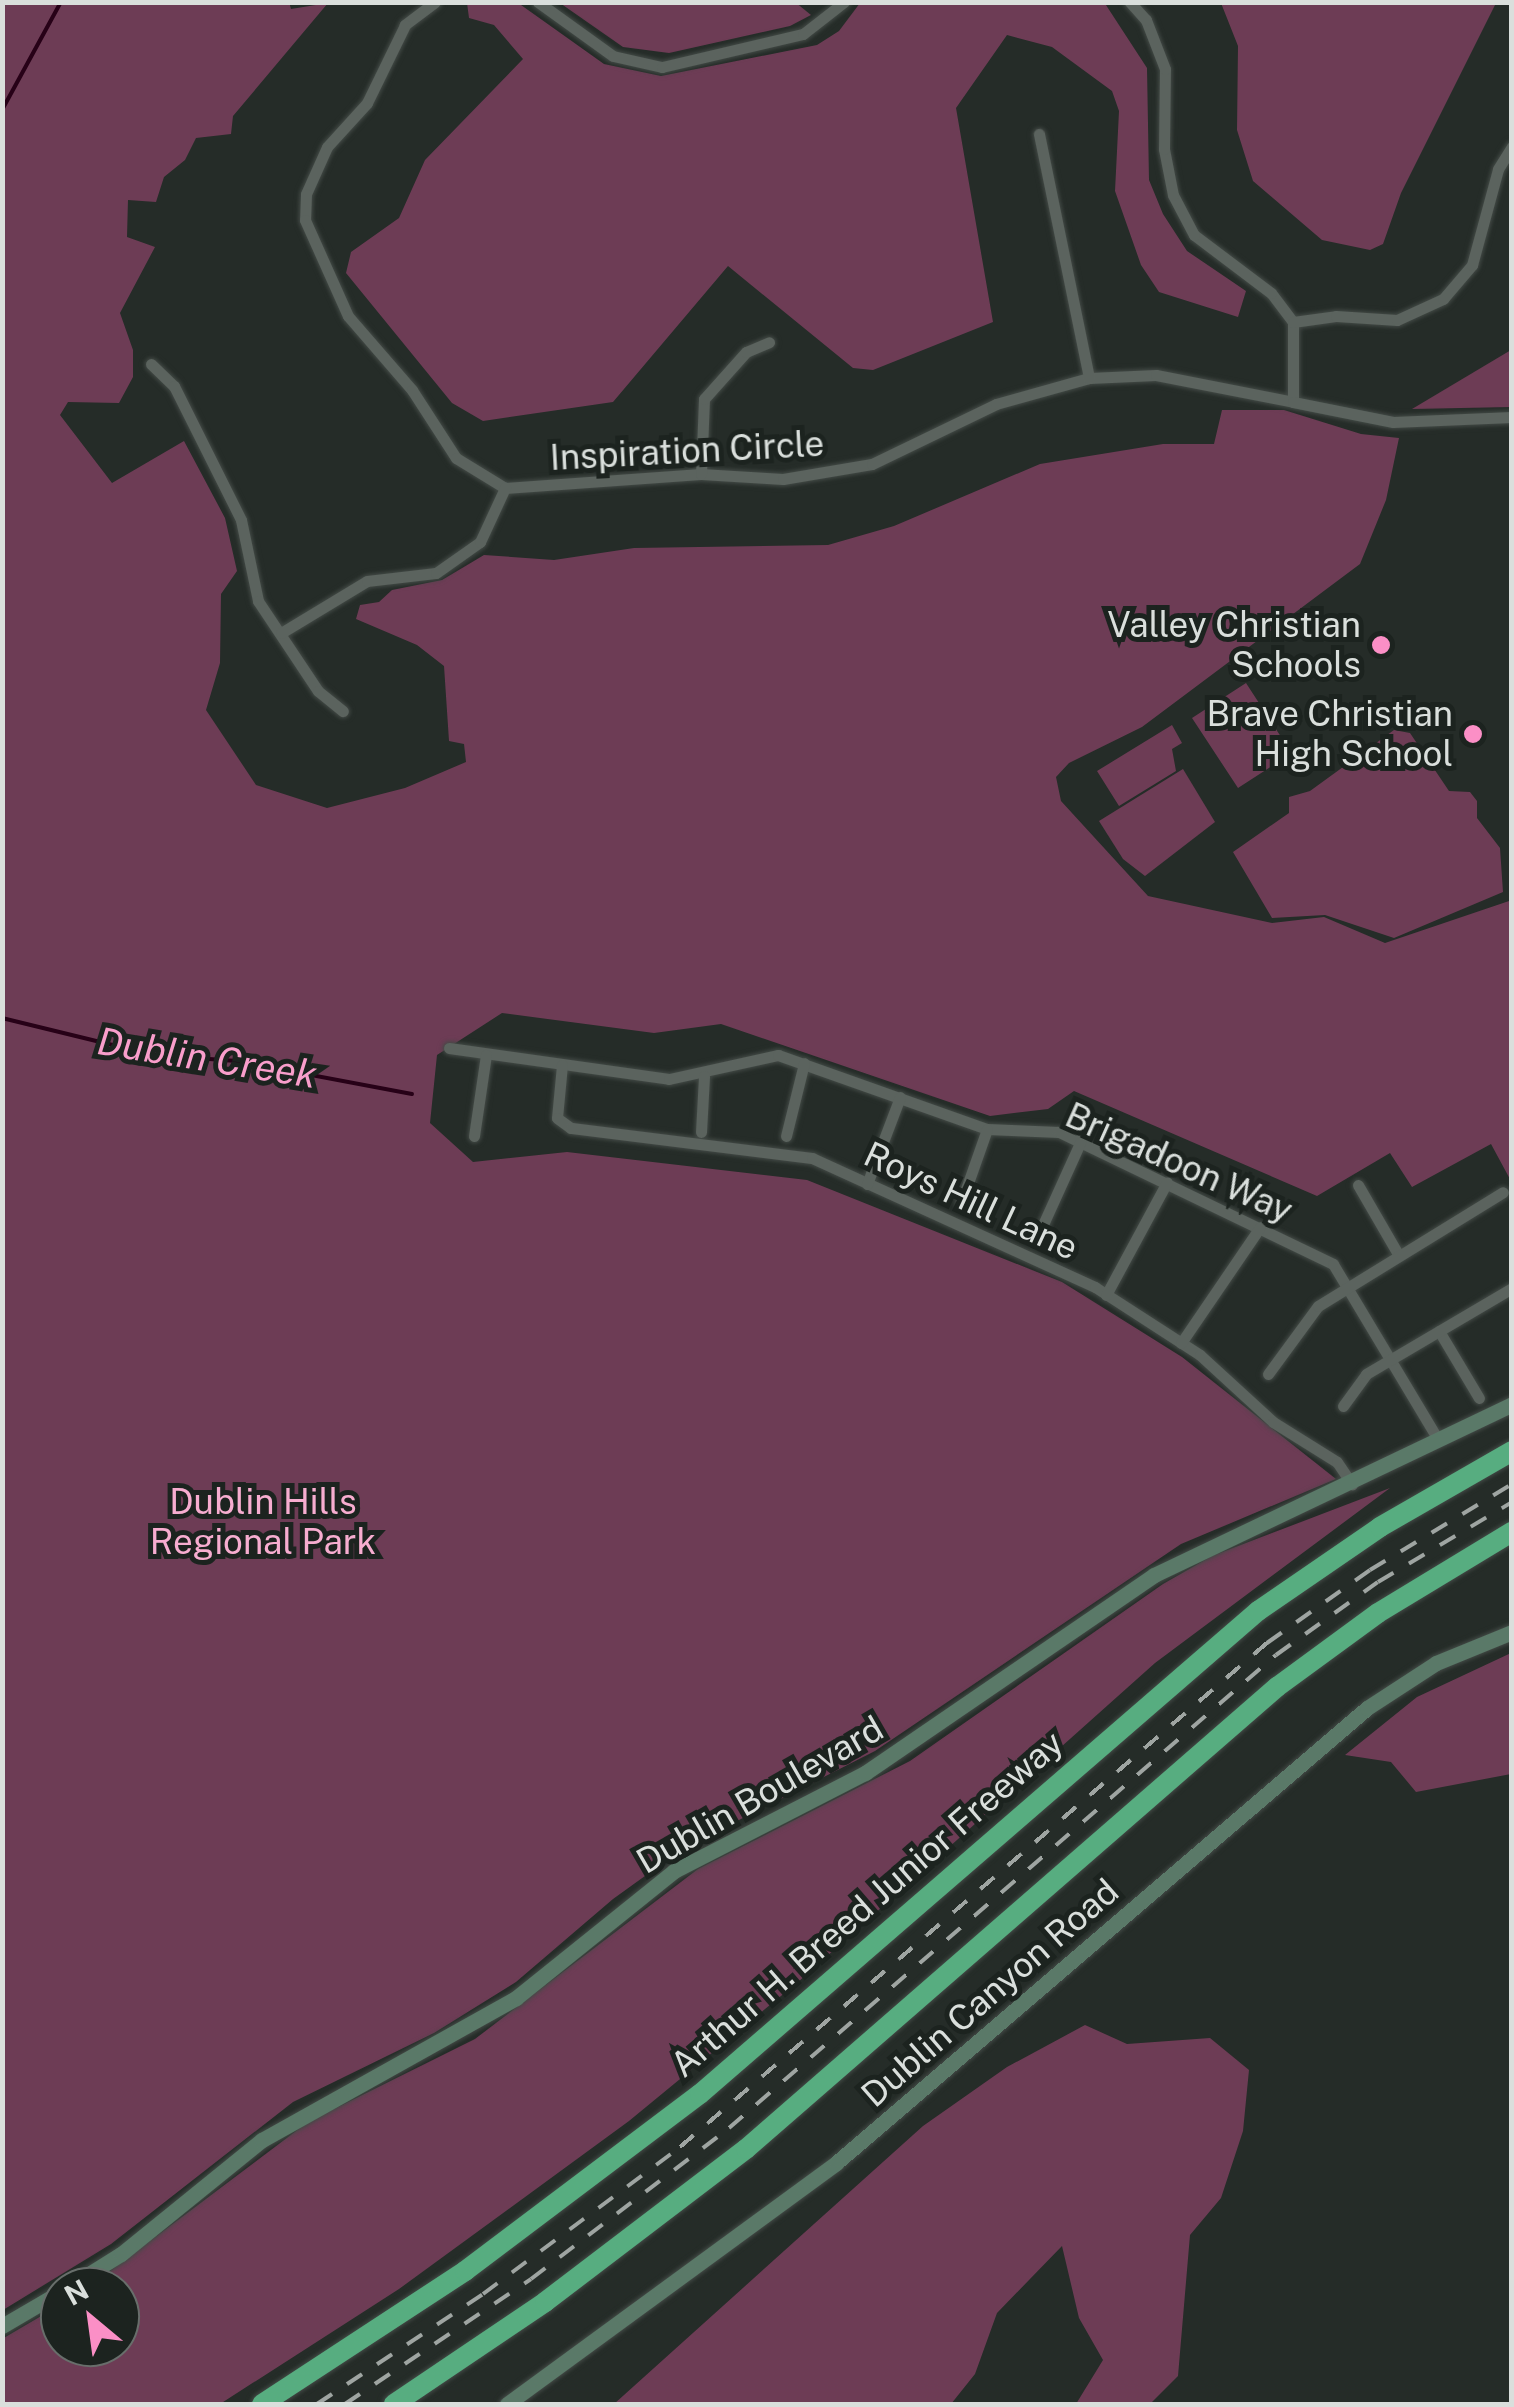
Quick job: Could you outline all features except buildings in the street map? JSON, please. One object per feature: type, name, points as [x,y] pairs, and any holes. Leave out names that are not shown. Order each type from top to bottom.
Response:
[{"type":"highway","name":"Arthur H. Breed Junior Freeway","points":[[262,2404],[465,2271],[675,2114],[1258,1612],[1390,1520],[1512,1451]]},
{"type":"highway","points":[[394,2404],[558,2292],[746,2149],[1277,1686],[1400,1598],[1512,1532]]},
{"type":"street","name":"Inspiration Circle","points":[[436,2],[405,26],[366,102],[327,148],[312,176],[305,220],[348,316],[412,390],[456,458],[506,488],[701,474],[783,479],[872,464],[996,404],[1089,378],[1156,375],[1393,422],[1512,417]]},
{"type":"street","points":[[538,2],[612,56],[662,66],[803,34],[844,2]]},
{"type":"street","points":[[1130,2],[1146,20],[1164,70],[1164,149],[1180,213],[1207,248],[1271,293],[1293,322],[1293,402]]},
{"type":"street","points":[[1039,134],[1089,378]]},
{"type":"street","points":[[1293,322],[1336,316],[1397,320],[1443,300],[1472,264],[1498,169],[1512,147]]},
{"type":"street","points":[[701,474],[704,399],[746,352],[768,342]]},
{"type":"street","points":[[151,364],[174,386],[241,520],[258,601],[318,691],[343,710]]},
{"type":"street","points":[[281,633],[367,581],[436,573],[480,542],[506,488]]},
{"type":"street","name":"Brigadoon Way","points":[[449,1048],[669,1079],[704,1076],[778,1056],[987,1129],[1060,1132],[1333,1264],[1393,1358],[1439,1441]]},
{"type":"street","points":[[474,1136],[486,1056]]},
{"type":"street","points":[[786,1136],[804,1063]]},
{"type":"street","name":"Roys Hill Lane","points":[[562,1065],[557,1118],[570,1128],[812,1158],[1106,1295],[1181,1343],[1273,1422],[1336,1462],[1352,1484]]},
{"type":"street","points":[[700,1132],[704,1076]]},
{"type":"street","points":[[867,1184],[900,1097]]},
{"type":"street","points":[[961,1204],[987,1129]]},
{"type":"street","points":[[1036,1240],[1080,1143]]},
{"type":"street","points":[[1106,1295],[1167,1182]]},
{"type":"street","points":[[1358,1186],[1398,1254]]},
{"type":"street","points":[[1268,1374],[1318,1306],[1346,1284],[1503,1192]]},
{"type":"street","points":[[1181,1343],[1260,1227]]},
{"type":"street","points":[[1342,1406],[1366,1374],[1512,1288]]},
{"type":"street","points":[[1438,1332],[1478,1398]]},
{"type":"street","name":"Dublin Boulevard","points":[[97,2267],[156,2227],[262,2140],[516,1998],[674,1871],[865,1773],[1191,1554],[1352,1484],[1512,1404]]},
{"type":"street","name":"Dublin Canyon Road","points":[[506,2404],[669,2292],[836,2163],[1356,1716],[1424,1670],[1512,1632]]},
{"type":"street","points":[[2,2326],[40,2304]]},
{"type":"green space","name":"Dublin Hills Regional Park","points":[[289,2],[291,9],[328,3],[233,116],[231,134],[196,138],[185,160],[164,177],[156,202],[128,200],[127,237],[155,247],[120,313],[133,350],[133,377],[119,403],[68,402],[60,415],[112,483],[184,441],[225,518],[237,571],[221,594],[220,663],[206,710],[256,785],[327,808],[405,788],[466,762],[464,744],[449,741],[444,666],[417,645],[356,619],[360,605],[379,602],[392,590],[442,580],[484,555],[554,560],[634,548],[828,545],[894,526],[1040,464],[1163,444],[1214,444],[1222,410],[1284,410],[1361,434],[1399,438],[1386,500],[1360,564],[1142,727],[1069,763],[1056,777],[1061,801],[1148,896],[1272,923],[1324,917],[1385,943],[1512,900],[1511,1181],[1491,1144],[1412,1187],[1390,1153],[1317,1196],[1074,1091],[1048,1109],[990,1116],[721,1024],[654,1033],[502,1013],[437,1055],[430,1123],[473,1162],[567,1152],[807,1180],[1062,1282],[1182,1357],[1336,1479],[1181,1544],[875,1751],[684,1848],[613,1899],[516,1982],[434,2033],[293,2102],[111,2244],[73,2267],[40,2267],[40,2287],[3,2310],[2,3]]},
{"type":"green space","points":[[795,2],[811,15],[790,26],[669,53],[623,47],[560,3]]},
{"type":"green space","points":[[1104,2],[1147,68],[1149,180],[1163,214],[1187,251],[1246,291],[1238,317],[1159,292],[1141,265],[1115,191],[1119,111],[1112,91],[1052,47],[1007,35],[956,108],[993,322],[873,370],[853,368],[728,266],[613,402],[483,421],[452,403],[346,273],[351,252],[399,218],[425,160],[523,59],[494,25],[469,18],[467,3],[521,5],[604,64],[661,76],[817,45],[839,31],[860,3]]},
{"type":"green space","points":[[1221,3],[1496,3],[1401,193],[1383,244],[1370,250],[1322,240],[1253,181],[1237,130],[1238,46]]},
{"type":"green space","points":[[1511,350],[1511,407],[1412,409]]},
{"type":"green space","points":[[1246,683],[1285,743],[1272,752],[1278,762],[1238,788],[1192,718]]},
{"type":"green space","points":[[1172,725],[1182,743],[1172,749],[1176,771],[1119,806],[1097,771]]},
{"type":"green space","points":[[1394,730],[1410,733],[1449,791],[1470,792],[1477,801],[1477,818],[1500,848],[1503,892],[1394,938],[1325,915],[1272,918],[1233,852],[1289,813],[1289,797],[1310,791]]},
{"type":"green space","points":[[1183,769],[1215,822],[1145,876],[1123,859],[1099,821]]},
{"type":"green space","points":[[1390,1488],[1155,1663],[798,1982],[629,2121],[399,2289],[220,2404],[3,2404],[2,2339],[40,2317],[40,2367],[140,2367],[140,2267],[116,2267],[308,2122],[475,2039],[698,1869],[910,1761],[1163,1584],[1212,1556]]},
{"type":"green space","points":[[1511,1653],[1511,1774],[1416,1792],[1391,1762],[1345,1755],[1417,1697]]},
{"type":"green space","points":[[1085,2025],[1127,2044],[1210,2038],[1249,2070],[1243,2131],[1221,2198],[1190,2235],[1178,2376],[1150,2404],[1076,2404],[1103,2360],[1079,2318],[1062,2246],[997,2313],[975,2374],[951,2404],[614,2404],[923,2126],[1007,2067]]},
{"type":"waterway","points":[[2,110],[61,2]]},
{"type":"waterway","name":"Dublin Creek","points":[[2,1018],[154,1055],[237,1061],[412,1094]]},
{"type":"railway","points":[[317,2404],[483,2294],[680,2147],[1267,1643],[1370,1570],[1512,1484]]},
{"type":"railway","points":[[345,2404],[531,2279],[729,2128],[1276,1655],[1378,1582],[1512,1502]]},
{"type":"place","name":"Valley Christian Schools","points":[[1381,645]]},
{"type":"place","name":"Brave Christian High School","points":[[1473,734]]}]
